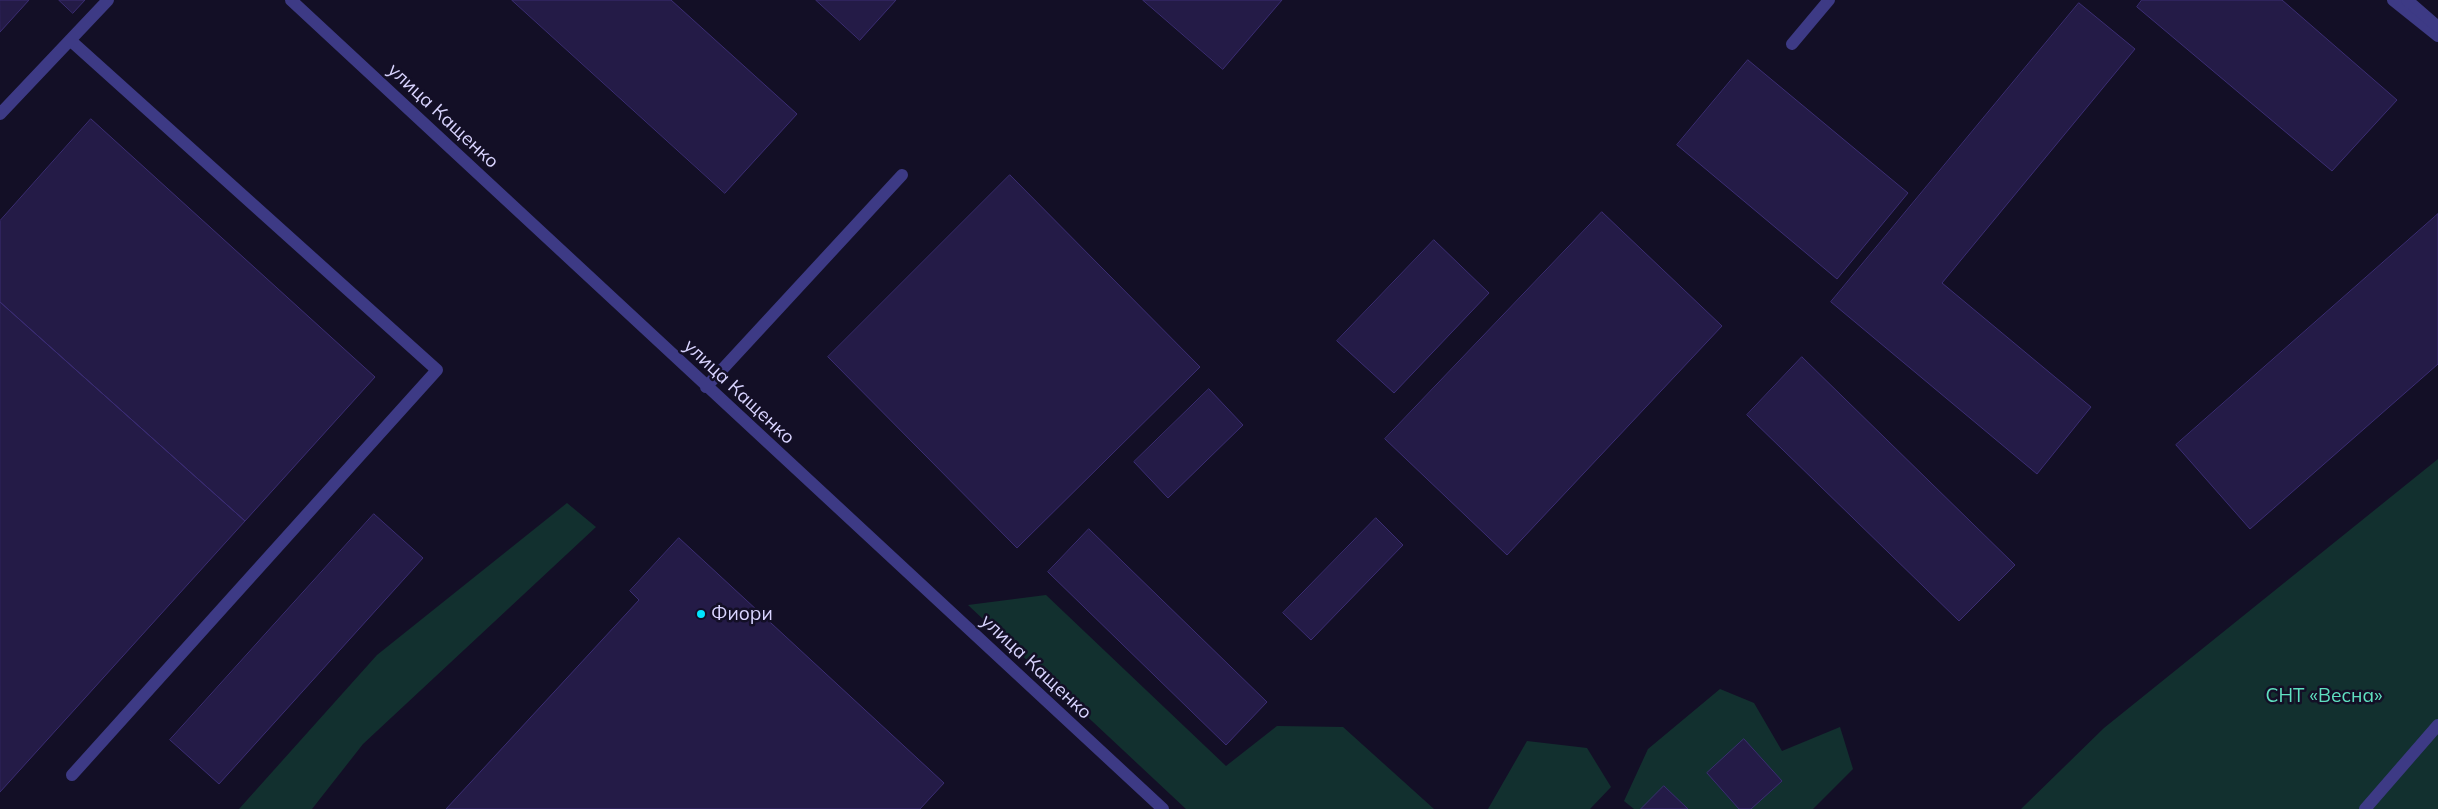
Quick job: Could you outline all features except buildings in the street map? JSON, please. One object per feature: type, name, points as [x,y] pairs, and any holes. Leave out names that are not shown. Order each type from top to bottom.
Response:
[{"type":"street","points":[[0,114],[108,0]]},
{"type":"street","name":"улица Кащенко","points":[[291,0],[1163,809]]},
{"type":"street","points":[[1792,44],[1829,0]]},
{"type":"street","points":[[2393,0],[2438,36]]},
{"type":"street","points":[[2407,0],[2438,28]]},
{"type":"street","points":[[70,40],[437,370],[72,775]]},
{"type":"street","points":[[706,387],[902,175]]},
{"type":"street","points":[[2365,809],[2438,725]]},
{"type":"green space","name":"СНТ «Весна»","points":[[2438,459],[2438,809],[2021,809],[2104,728]]},
{"type":"green space","points":[[567,503],[596,527],[363,744],[312,809],[239,809],[377,655]]},
{"type":"green space","points":[[1046,595],[1226,766],[1277,726],[1343,727],[1434,809],[1186,809],[968,605]]},
{"type":"green space","points":[[1720,689],[1754,703],[1782,751],[1840,727],[1853,769],[1813,809],[1634,809],[1624,801],[1648,749]]},
{"type":"green space","points":[[1527,741],[1587,748],[1611,787],[1590,809],[1488,809]]},
{"type":"place","name":"Фиори","points":[[701,614]]}]
